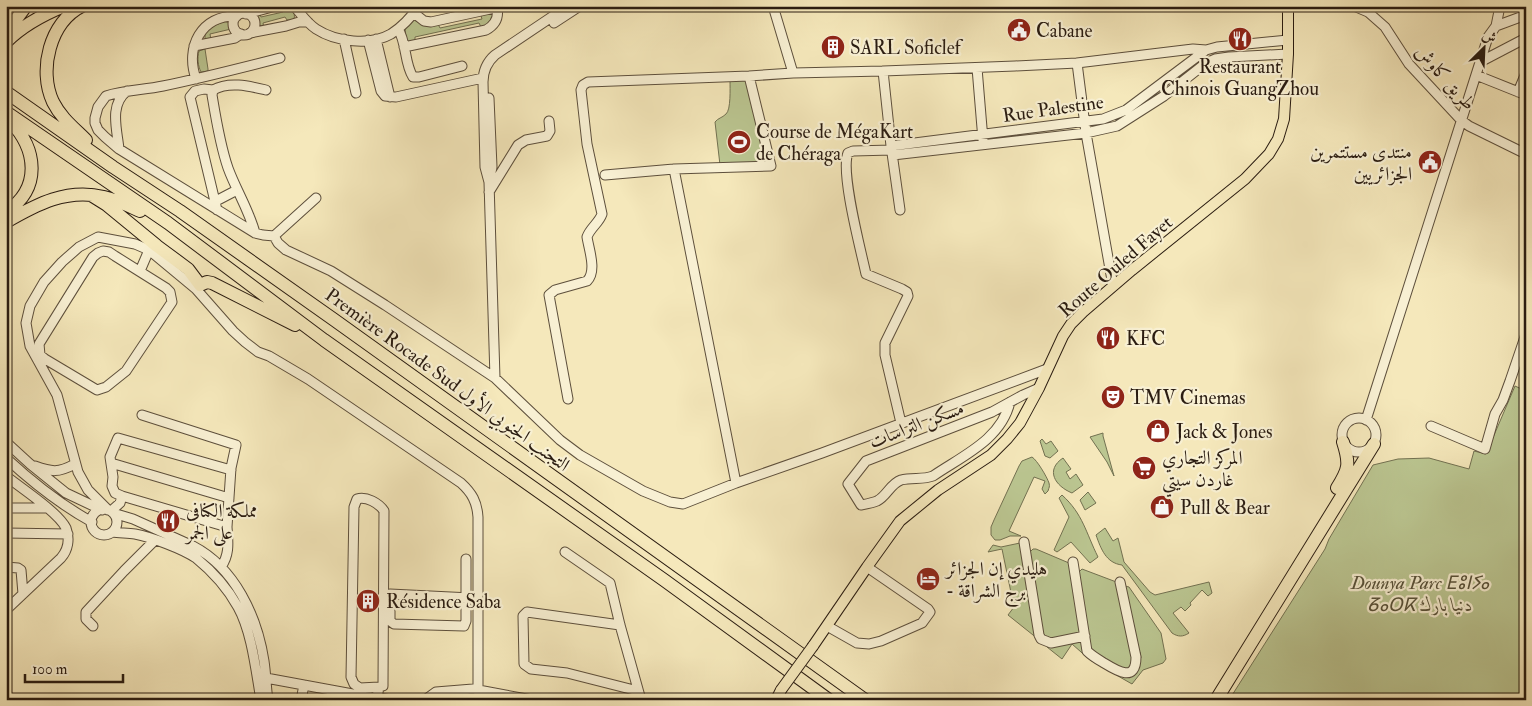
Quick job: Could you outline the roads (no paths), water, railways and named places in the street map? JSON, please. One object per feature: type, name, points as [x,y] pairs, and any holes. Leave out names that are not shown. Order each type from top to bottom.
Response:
[{"type":"highway","points":[[6,12],[10,6]]},
{"type":"highway","points":[[6,33],[26,6]]},
{"type":"highway","points":[[6,42],[38,18],[64,6]]},
{"type":"highway","points":[[82,6],[61,24],[51,44],[47,66],[48,86],[52,101],[63,118],[88,143],[180,211]]},
{"type":"highway","name":"Première Rocade Sud التجنب الجنوبي الأول","points":[[6,92],[113,167],[180,211],[865,700]]},
{"type":"highway","name":"Première Rocade Sud التجنب الجنوبي الأول","points":[[6,112],[168,223],[324,340],[632,557],[829,700]]},
{"type":"highway","points":[[6,117],[24,137],[31,157],[32,168],[32,178],[24,196],[6,212]]},
{"type":"highway","points":[[91,195],[107,205],[157,246],[188,268],[198,287],[207,282],[212,283],[324,340]]},
{"type":"highway","points":[[6,222],[43,202],[68,196],[91,195],[120,202],[168,223]]},
{"type":"highway","points":[[1206,700],[1345,476],[1348,460],[1343,442]]},
{"type":"highway","points":[[1216,700],[1374,444]]},
{"type":"main road","name":"Route Ouled Fayet","points":[[779,695],[900,522],[938,490],[991,455],[1020,423],[1039,388],[1063,336],[1071,324],[1113,286],[1245,178],[1269,154],[1278,139],[1284,119],[1288,54],[1288,6]]},
{"type":"street","points":[[196,79],[192,64],[194,46],[199,34],[207,26],[221,18],[242,15],[276,6]]},
{"type":"street","points":[[294,6],[317,30],[344,40],[372,40],[389,35],[398,29],[417,10],[424,21],[431,22],[500,7],[497,19],[491,28],[404,48]]},
{"type":"street","points":[[489,182],[485,167],[483,78],[485,68],[495,54],[568,6]]},
{"type":"street","points":[[494,378],[489,193],[492,167],[488,78],[492,65],[502,56],[580,6]]},
{"type":"street","points":[[772,6],[793,73]]},
{"type":"street","name":"طريق كاوش","points":[[1354,6],[1368,12],[1385,27],[1409,64],[1461,120],[1469,126],[1526,154]]},
{"type":"street","points":[[1366,420],[1488,36],[1496,26],[1500,6]]},
{"type":"street","points":[[242,15],[250,15],[254,20],[254,27],[246,34],[236,31],[233,25],[242,15]]},
{"type":"street","points":[[1496,26],[1526,15]]},
{"type":"street","points":[[194,46],[300,22],[308,22]]},
{"type":"street","points":[[398,29],[410,70],[416,78],[462,66]]},
{"type":"street","points":[[1480,62],[1526,38]]},
{"type":"street","points":[[344,40],[356,94]]},
{"type":"street","points":[[372,40],[381,91],[385,96],[396,97],[483,78]]},
{"type":"street","name":"Rue Palestine","points":[[892,150],[983,135],[1103,120],[1126,110],[1206,50],[1217,47],[1288,40]]},
{"type":"street","points":[[568,399],[549,295],[555,290],[587,281],[592,269],[587,237],[602,214],[587,144],[581,90],[583,85],[588,82],[1077,63],[1193,49],[1206,50]]},
{"type":"street","points":[[1166,52],[1176,57],[1191,73]]},
{"type":"street","name":"Rue Palestine","points":[[892,150],[984,145],[1086,133],[1116,126],[1164,96],[1191,73],[1215,59],[1288,54]]},
{"type":"street","points":[[280,58],[160,87],[106,96],[98,108],[95,123],[98,130],[119,149],[215,206],[256,233],[274,236],[316,198]]},
{"type":"street","points":[[1077,63],[1086,133],[1113,286]]},
{"type":"street","points":[[977,68],[984,145]]},
{"type":"street","points":[[883,71],[900,210]]},
{"type":"street","points":[[1476,75],[1522,93],[1526,73]]},
{"type":"street","points":[[605,175],[674,169],[771,166],[749,76]]},
{"type":"street","points":[[215,206],[190,98],[195,91],[213,90],[220,86],[250,86],[266,90]]},
{"type":"street","points":[[213,90],[212,95],[227,166],[251,217],[256,233]]},
{"type":"street","points":[[119,149],[116,109],[121,96],[127,91]]},
{"type":"street","points":[[489,193],[518,145],[526,140],[548,136],[550,131],[549,121]]},
{"type":"street","points":[[892,150],[853,151],[848,153],[846,164],[851,204],[866,274],[902,289],[907,292],[908,296],[885,343],[885,355],[901,423]]},
{"type":"street","points":[[674,169],[736,483]]},
{"type":"street","points":[[215,206],[237,190]]},
{"type":"street","points":[[274,236],[278,243],[286,250],[331,271],[494,378],[560,440],[580,455],[600,468],[658,498],[670,502],[683,504],[1047,368]]},
{"type":"street","points":[[122,496],[120,503],[108,511],[96,513],[92,522],[94,529],[99,534],[106,535],[112,532],[116,527],[117,521],[108,511],[88,490],[81,479],[75,464],[57,395],[30,346],[26,323],[30,306],[44,282],[79,247],[98,237],[135,244],[149,250],[198,287],[233,331],[258,352],[269,356],[308,379],[469,490],[474,498],[478,517],[478,689],[480,700]]},
{"type":"street","points":[[140,271],[149,250]]},
{"type":"street","points":[[102,251],[109,252],[140,271],[166,288],[170,292],[172,302],[126,371],[106,387],[97,390],[40,355],[38,344],[41,338],[93,257],[102,251]]},
{"type":"street","points":[[1431,426],[1485,449],[1495,414],[1505,394],[1526,334]]},
{"type":"street","name":"مسكن التراسات","points":[[1010,402],[1004,419],[987,439],[971,452],[933,476],[926,479],[900,480],[875,502],[861,504],[848,484],[866,461],[992,412],[1010,402],[1039,388]]},
{"type":"street","points":[[142,415],[236,445],[231,470],[227,528],[228,549],[221,567]]},
{"type":"street","points":[[1355,419],[1366,420],[1374,428],[1376,439],[1374,444],[1365,451],[1357,452],[1351,450],[1343,442],[1345,425],[1355,419]]},
{"type":"street","points":[[227,528],[122,496],[115,492],[112,486],[110,457],[118,438],[231,470]]},
{"type":"street","points":[[6,442],[66,493],[108,511],[133,519],[193,546],[221,567],[243,597],[251,614],[260,642],[268,700]]},
{"type":"street","points":[[6,458],[40,487],[92,522]]},
{"type":"street","points":[[111,463],[229,498]]},
{"type":"street","points":[[30,464],[49,471],[58,472],[75,464]]},
{"type":"street","points":[[6,476],[46,508],[62,523],[68,534],[64,555],[6,610]]},
{"type":"street","points":[[361,498],[366,498],[382,507],[384,511],[384,684],[379,687],[360,688],[354,684],[351,677],[354,507],[357,500],[361,498]]},
{"type":"street","points":[[6,508],[46,508]]},
{"type":"street","points":[[390,521],[390,621],[394,624],[464,626],[466,620],[466,559]]},
{"type":"street","points":[[112,532],[135,534],[155,540],[195,558],[229,592],[239,608],[247,630],[255,662],[261,700]]},
{"type":"street","points":[[6,533],[68,534]]},
{"type":"street","points":[[93,626],[86,620],[86,612],[155,540]]},
{"type":"street","points":[[1024,542],[1039,635],[1042,639],[1051,643],[1085,636]]},
{"type":"street","points":[[565,552],[610,583],[639,695]]},
{"type":"street","points":[[1073,562],[1086,648],[1090,654],[1122,674],[1131,671],[1136,662],[1136,657],[1120,582]]},
{"type":"street","points":[[6,567],[21,570],[23,594]]},
{"type":"street","points":[[826,626],[857,643],[869,644],[881,641],[922,622],[928,615],[930,612],[928,609],[867,567]]},
{"type":"street","points":[[390,594],[478,598]]},
{"type":"street","points":[[620,626],[527,612],[523,616],[524,664],[531,669],[566,674],[639,695]]},
{"type":"street","points":[[266,678],[391,700]]},
{"type":"street","points":[[301,700],[304,685]]},
{"type":"street","points":[[377,698],[379,687]]},
{"type":"street","points":[[425,700],[436,692],[478,689],[532,700]]},
{"type":"place","name":"Cabane","points":[[1019,30]]},
{"type":"place","name":"Restaurant Chinois GuangZhou","points":[[1240,39]]},
{"type":"place","name":"SARL Soficlef","points":[[833,47]]},
{"type":"place","name":"Course de MégaKart de Chéraga","points":[[739,142]]},
{"type":"place","name":"منتدى مستتمرين الجزائريين","points":[[1430,162]]},
{"type":"place","name":"KFC","points":[[1108,338]]},
{"type":"place","name":"TMV Cinemas","points":[[1113,397]]},
{"type":"place","name":"Jack & Jones","points":[[1158,431]]},
{"type":"place","name":"المركز التجاري غاردن سيتي","points":[[1144,468]]},
{"type":"place","name":"Pull & Bear","points":[[1162,507]]},
{"type":"place","name":"مملكة الكنافى على الجمر","points":[[168,521]]},
{"type":"place","name":"هليدي إن الجزائر - برج الشراقة","points":[[928,579]]},
{"type":"place","name":"Résidence Saba","points":[[368,601]]},
{"type":"park label","name":"Dounya Parc ⴹⵓⵏⵢⴰ ⵒⴰⵔⴽ دنيا بارك","points":[[1420,593]]}]
